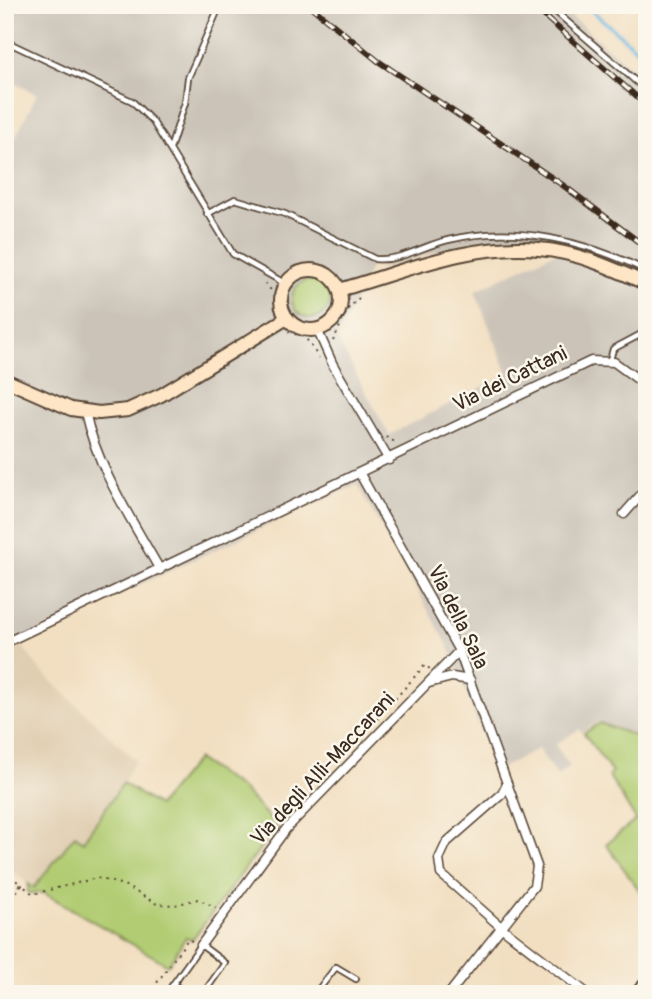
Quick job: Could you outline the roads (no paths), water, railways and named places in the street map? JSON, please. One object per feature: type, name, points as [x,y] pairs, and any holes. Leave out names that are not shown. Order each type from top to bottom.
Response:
[{"type":"street","points":[[339,290],[475,251],[527,248],[583,258],[647,284]]},
{"type":"street","points":[[5,380],[60,405],[85,412],[122,412],[141,406],[287,325],[317,329],[336,316],[340,304],[339,290],[327,275],[312,270],[298,273],[286,284],[281,300],[287,325]]},
{"type":"street","points":[[317,329],[333,365],[389,460]]},
{"type":"street","name":"Via dei Cattani","points":[[5,643],[584,364],[596,360],[610,360]]},
{"type":"street","points":[[610,360],[647,386]]},
{"type":"street","points":[[85,412],[90,435],[108,474],[160,570]]},
{"type":"street","name":"Via della Sala","points":[[360,474],[459,651],[535,859],[537,874],[534,886],[449,994]]},
{"type":"street","points":[[624,514],[647,488]]},
{"type":"street","name":"Via degli Alli-Maccarani","points":[[197,943],[224,913],[286,829],[459,651]]},
{"type":"street","name":"Via degli Alli-Maccarani","points":[[424,686],[445,677],[470,680]]},
{"type":"street","points":[[506,784],[502,794],[452,836],[443,848],[438,865],[445,879],[501,927],[588,994]]},
{"type":"street","points":[[502,794],[513,799]]},
{"type":"street","points":[[634,994],[647,980]]},
{"type":"lane","points":[[170,150],[185,103],[188,78],[220,5]]},
{"type":"lane","points":[[548,5],[647,91]]},
{"type":"lane","points":[[5,41],[132,101],[153,122],[233,254],[286,284]]},
{"type":"lane","points":[[207,214],[235,200],[285,214],[375,260],[449,239],[514,234],[585,245],[647,271]]},
{"type":"lane","points":[[610,360],[613,349],[647,331]]},
{"type":"lane","points":[[166,994],[197,943],[225,963],[203,994]]},
{"type":"lane","points":[[315,994],[336,967],[356,979]]},
{"type":"lane","points":[[173,984],[187,994]]},
{"type":"waterway","points":[[585,5],[647,58]]},
{"type":"railway","points":[[309,5],[378,61],[564,186],[647,248]]},
{"type":"railway","points":[[532,5],[647,106]]}]
